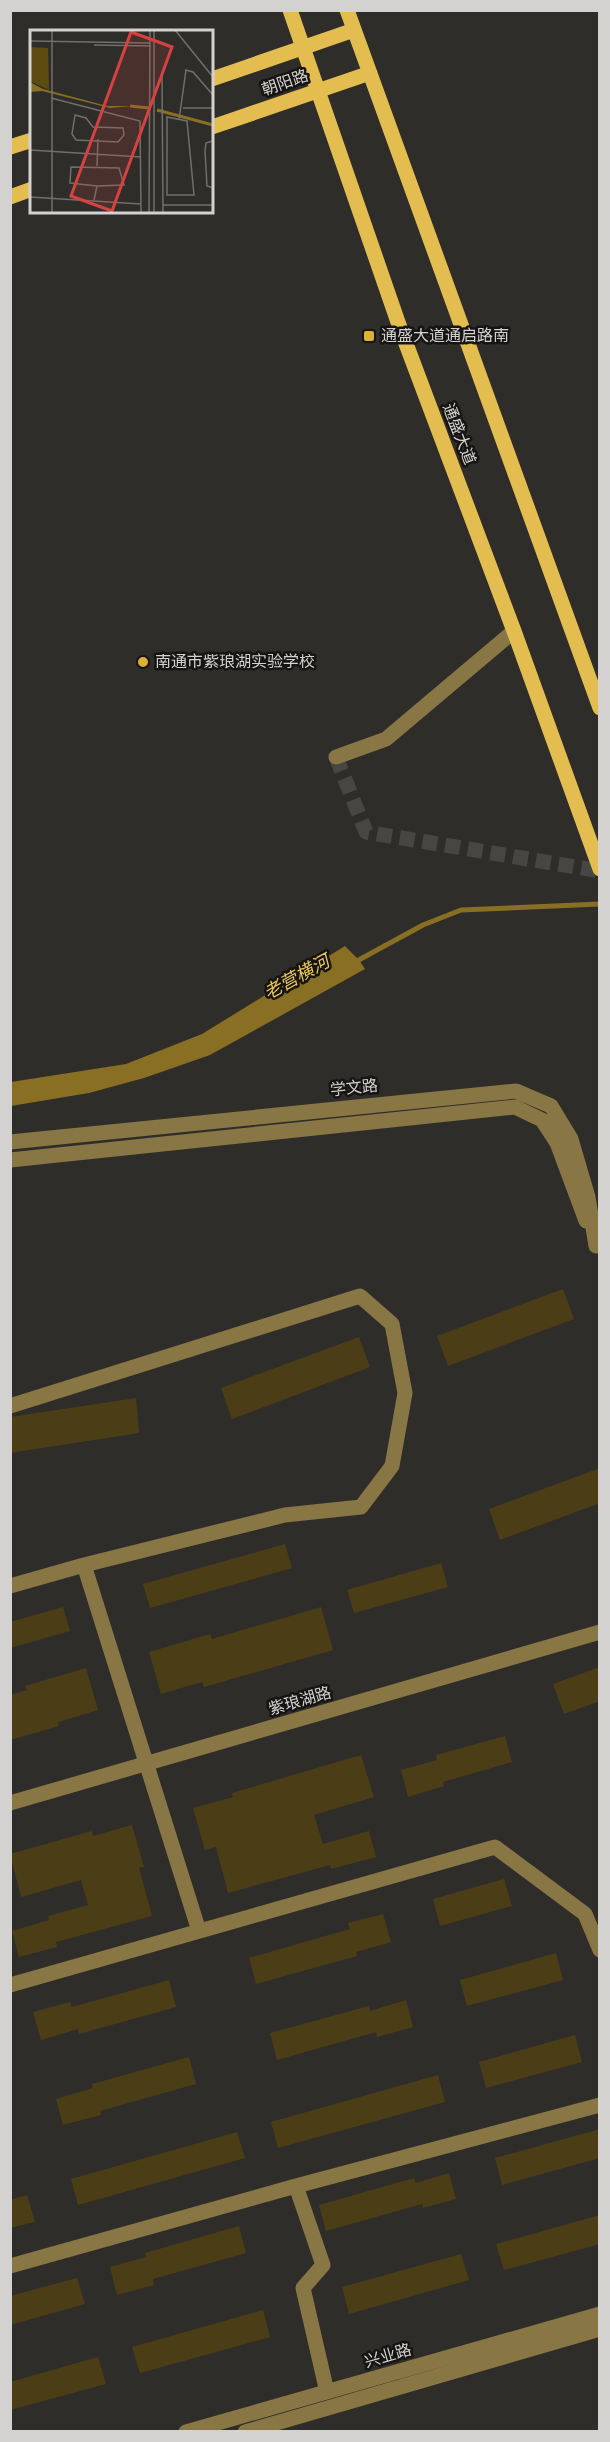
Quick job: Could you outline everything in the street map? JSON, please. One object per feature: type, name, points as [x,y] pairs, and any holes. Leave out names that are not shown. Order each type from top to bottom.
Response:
[{"type":"main road","name":"通盛大道","points":[[290,10],[399,325],[600,869]]},
{"type":"main road","points":[[347,10],[600,708]]},
{"type":"main road","name":"朝阳路","points":[[213,79],[354,30]]},
{"type":"main road","name":"朝阳路","points":[[213,127],[370,73]]},
{"type":"main road","points":[[10,147],[30,141]]},
{"type":"main road","points":[[10,197],[30,190]]},
{"type":"street","points":[[336,756],[386,739],[514,632]]},
{"type":"street","name":"学文路","points":[[10,1142],[516,1091],[551,1106],[571,1139],[588,1197],[598,1250]]},
{"type":"street","name":"学文路","points":[[10,1160],[515,1107],[542,1120],[557,1143],[598,1250]]},
{"type":"street","points":[[10,1406],[360,1296],[392,1324],[405,1393],[392,1466],[361,1507],[285,1515],[84,1565],[10,1586]]},
{"type":"street","points":[[84,1565],[199,1931]]},
{"type":"street","name":"紫琅湖路","points":[[10,1803],[600,1632]]},
{"type":"street","points":[[10,1985],[495,1847],[585,1914],[600,1950]]},
{"type":"street","points":[[10,2266],[296,2186],[600,2105]]},
{"type":"street","points":[[296,2186],[323,2265],[303,2288],[327,2392]]},
{"type":"street","name":"兴业路","points":[[186,2432],[600,2314]]},
{"type":"street","name":"兴业路","points":[[246,2431],[600,2328]]},
{"type":"water","points":[[345,946],[365,969],[210,1055],[144,1078],[89,1093],[11,1106],[11,1082],[126,1064],[202,1034]]},
{"type":"building","points":[[563,1289],[574,1319],[448,1366],[437,1336]]},
{"type":"building","points":[[359,1337],[370,1367],[232,1419],[221,1388]]},
{"type":"building","points":[[136,1398],[139,1433],[10,1453],[10,1417]]},
{"type":"building","points":[[600,1468],[600,1503],[500,1540],[489,1509]]},
{"type":"building","points":[[285,1544],[292,1568],[150,1608],[143,1584]]},
{"type":"building","points":[[441,1563],[448,1587],[354,1613],[347,1590]]},
{"type":"building","points":[[63,1607],[70,1631],[10,1648],[10,1622]]},
{"type":"building","points":[[321,1607],[333,1650],[204,1687],[202,1682],[161,1694],[149,1652],[210,1634],[212,1639]]},
{"type":"building","points":[[600,1667],[600,1701],[564,1714],[553,1684]]},
{"type":"building","points":[[86,1668],[98,1710],[58,1722],[59,1726],[10,1740],[10,1695],[27,1690],[25,1686]]},
{"type":"building","points":[[505,1736],[512,1762],[443,1782],[444,1786],[408,1797],[401,1770],[437,1760],[436,1755]]},
{"type":"building","points":[[361,1755],[374,1797],[314,1815],[323,1844],[369,1831],[376,1857],[331,1869],[330,1865],[228,1893],[216,1847],[205,1850],[193,1808],[233,1797],[232,1793]]},
{"type":"building","points":[[132,1825],[144,1867],[139,1868],[152,1916],[56,1942],[57,1947],[19,1957],[12,1931],[49,1920],[48,1916],[88,1905],[81,1880],[21,1897],[10,1854],[92,1831],[93,1836]]},
{"type":"building","points":[[504,1879],[512,1906],[440,1926],[433,1899]]},
{"type":"building","points":[[383,1914],[391,1942],[356,1952],[357,1956],[256,1984],[249,1958],[350,1929],[348,1923]]},
{"type":"building","points":[[556,1953],[563,1980],[467,2006],[460,1980]]},
{"type":"building","points":[[169,1980],[176,2007],[79,2034],[78,2029],[41,2040],[33,2012],[70,2002],[72,2007]]},
{"type":"building","points":[[406,2000],[413,2027],[377,2037],[376,2032],[277,2060],[270,2033],[369,2006],[370,2011]]},
{"type":"building","points":[[575,2035],[582,2062],[486,2088],[479,2062]]},
{"type":"building","points":[[189,2057],[196,2084],[100,2111],[101,2115],[63,2125],[56,2099],[93,2088],[92,2084]]},
{"type":"building","points":[[438,2075],[445,2102],[278,2148],[271,2122]]},
{"type":"building","points":[[600,2129],[600,2158],[502,2185],[495,2158]]},
{"type":"building","points":[[237,2132],[245,2158],[78,2205],[71,2179]]},
{"type":"building","points":[[449,2173],[456,2199],[423,2208],[422,2204],[326,2231],[319,2205],[414,2178],[416,2183]]},
{"type":"building","points":[[27,2195],[35,2222],[10,2228],[10,2200]]},
{"type":"building","points":[[600,2215],[600,2244],[504,2270],[496,2244]]},
{"type":"building","points":[[239,2226],[246,2253],[153,2279],[154,2285],[117,2295],[110,2267],[146,2257],[145,2253]]},
{"type":"building","points":[[461,2254],[469,2280],[349,2314],[342,2287]]},
{"type":"building","points":[[77,2278],[85,2304],[10,2325],[10,2296]]},
{"type":"building","points":[[263,2310],[270,2337],[140,2373],[132,2347]]},
{"type":"building","points":[[98,2357],[106,2384],[10,2410],[10,2382]]},
{"type":"waterway","name":"老营横河","points":[[355,962],[423,925],[461,910],[600,904]]},
{"type":"tunnel","points":[[336,757],[366,832],[600,871]]},
{"type":"place","name":"通盛大道通启路南","points":[[369,336]]},
{"type":"place","name":"南通市紫琅湖实验学校","points":[[143,662]]}]
